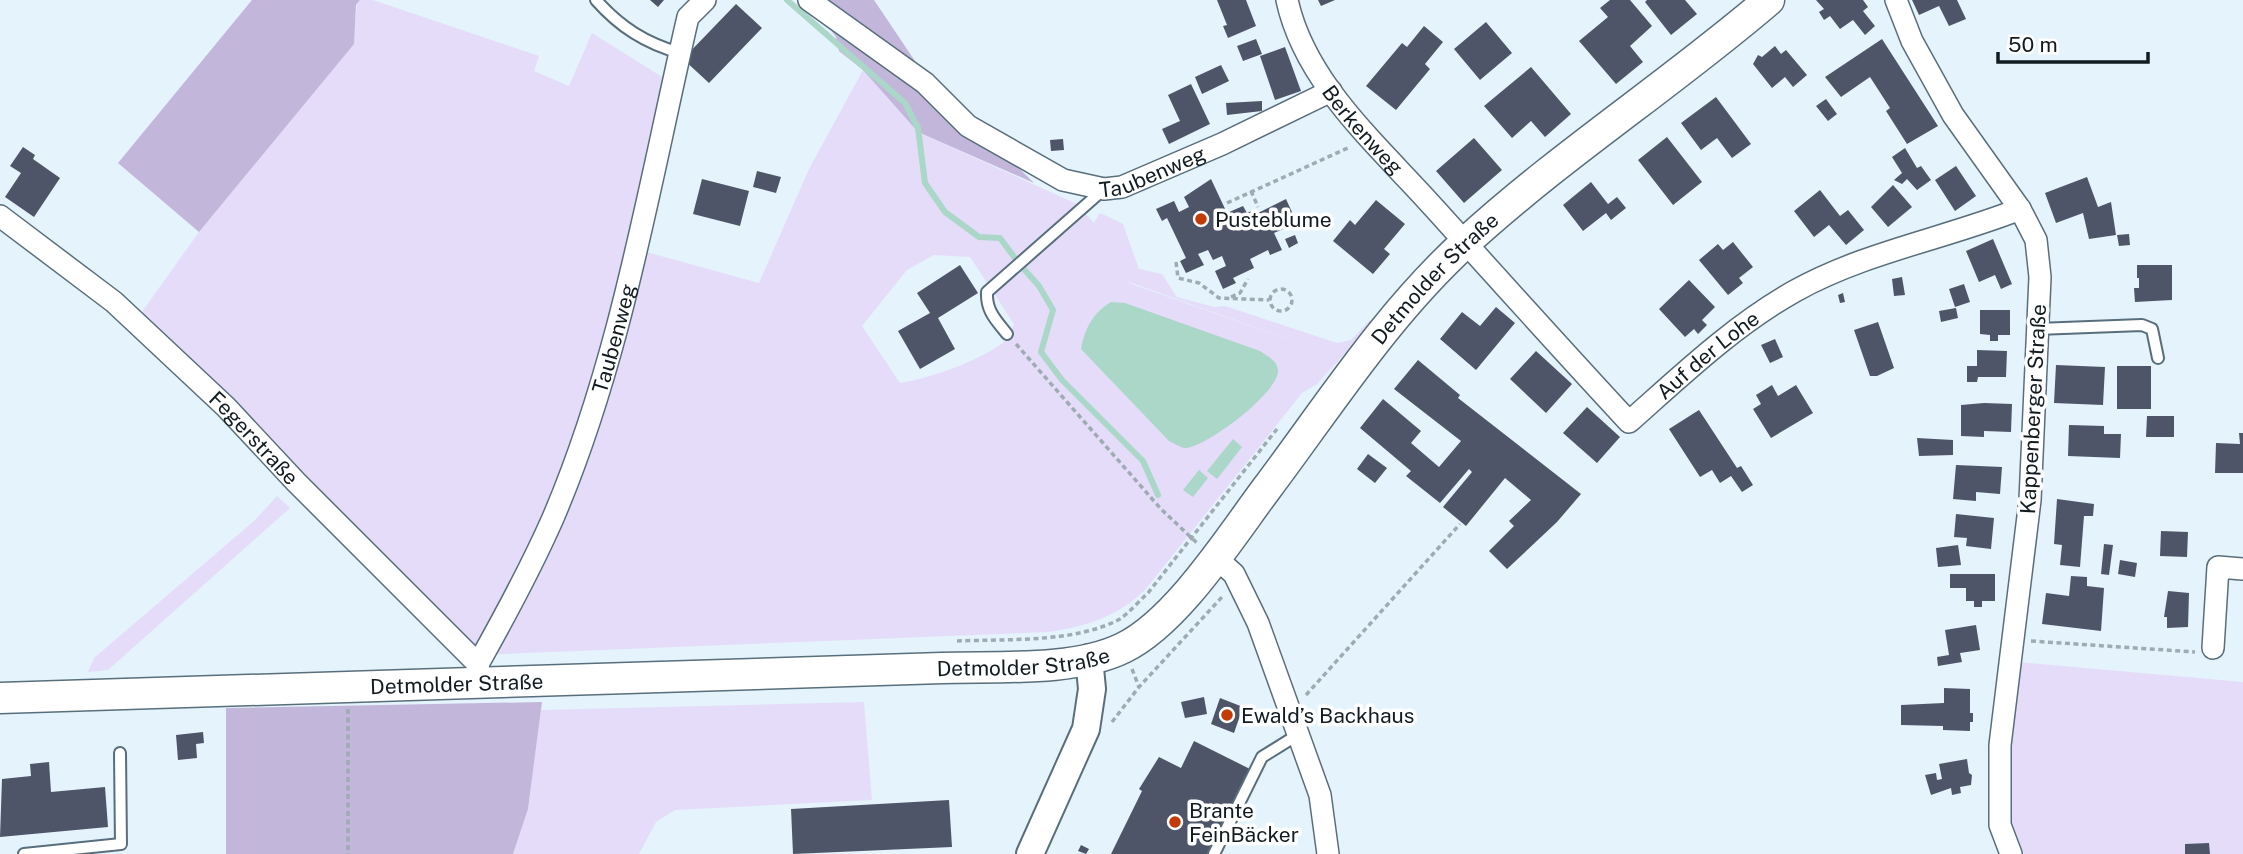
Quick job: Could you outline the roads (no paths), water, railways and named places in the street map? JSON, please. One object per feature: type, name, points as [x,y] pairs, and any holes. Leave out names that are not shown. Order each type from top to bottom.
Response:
[{"type":"main road","name":"Detmolder Straße","points":[[0,698],[479,674],[809,674],[1056,663],[1089,658],[1123,648],[1225,565],[1392,319],[1465,243],[1769,0]]},
{"type":"street","name":"Taubenweg","points":[[479,674],[553,517],[588,423],[632,263],[688,17],[705,0]]},
{"type":"street","name":"Taubenweg","points":[[809,0],[925,83],[968,126],[1063,180],[1104,189],[1122,187],[1185,160],[1331,91]]},
{"type":"street","name":"Berkenweg","points":[[1287,0],[1302,50],[1331,91],[1465,243]]},
{"type":"street","name":"Kappenberger Straße","points":[[1896,0],[1912,41],[1953,115],[2020,209],[2036,240],[2040,277],[2030,500],[2000,745],[2000,825],[2011,854]]},
{"type":"street","name":"Auf der Lohe","points":[[1465,243],[1629,422],[1734,329],[1797,290],[1860,263],[2020,209]]},
{"type":"street","name":"Fegerstraße","points":[[0,216],[114,302],[205,388],[479,674]]},
{"type":"street","points":[[1225,565],[1258,623],[1299,734],[1320,795],[1328,854]]},
{"type":"street","points":[[2213,648],[2218,568],[2243,569]]},
{"type":"street","points":[[1033,853],[1086,729],[1092,689],[1089,658]]},
{"type":"lane","points":[[596,0],[616,23],[652,45],[680,53]]},
{"type":"lane","points":[[1007,334],[991,315],[986,303],[987,292],[1104,189]]},
{"type":"lane","points":[[2037,329],[2142,325],[2152,329],[2158,358]]},
{"type":"lane","points":[[1214,854],[1262,757],[1299,734]]},
{"type":"lane","points":[[24,854],[121,844],[120,753]]},
{"type":"waterway","points":[[787,0],[905,103],[918,128],[925,183],[945,212],[979,237],[1000,238],[1015,258]]},
{"type":"waterway","points":[[1023,268],[1039,286],[1053,310],[1041,352],[1062,380],[1143,461],[1158,495]]},
{"type":"place","name":"Pusteblume","points":[[1201,219]]},
{"type":"place","name":"Ewald’s Backhaus","points":[[1227,715]]},
{"type":"place","name":"Brante FeinBäcker","points":[[1175,822]]}]
